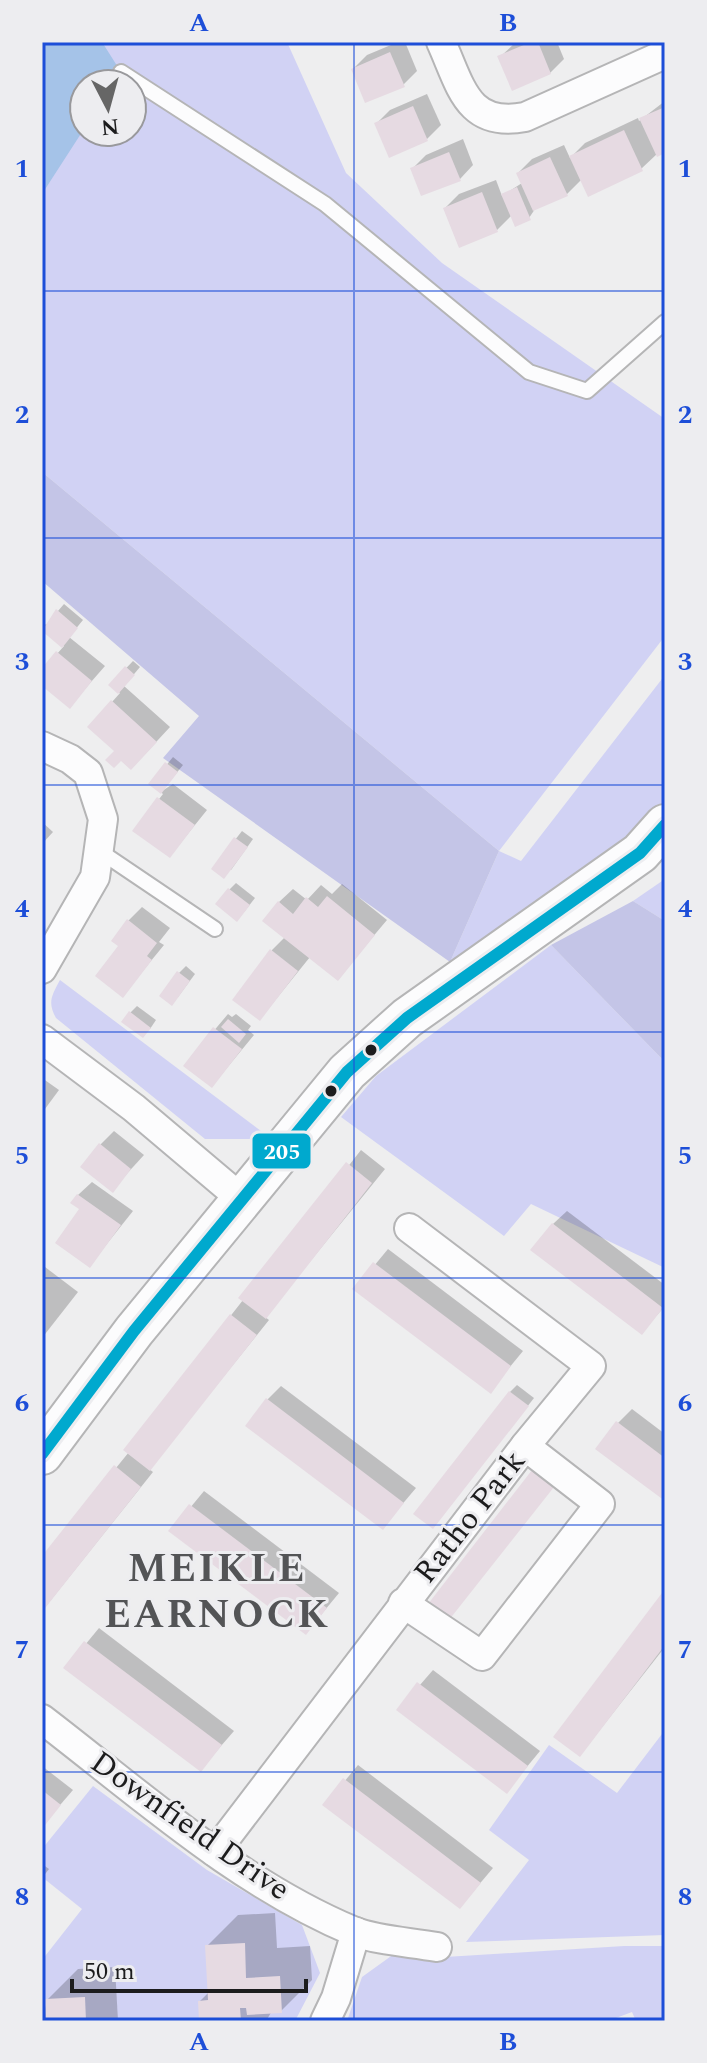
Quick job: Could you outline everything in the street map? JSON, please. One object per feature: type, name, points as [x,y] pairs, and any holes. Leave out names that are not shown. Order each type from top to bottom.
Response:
[{"type":"street","points":[[441,42],[475,108],[488,118],[506,121],[525,117],[665,54]]},
{"type":"street","points":[[42,746],[70,759],[88,773],[103,819],[101,852],[95,877],[42,969]]},
{"type":"street","points":[[42,1454],[134,1331],[347,1072],[407,1018],[657,841]]},
{"type":"street","points":[[42,1039],[134,1108],[244,1201]]},
{"type":"street","name":"Ratho Park","points":[[215,1852],[403,1603],[591,1366],[409,1228]]},
{"type":"street","points":[[403,1603],[482,1656],[600,1504],[525,1446]]},
{"type":"street","name":"Downfield Drive","points":[[42,1719],[215,1852],[278,1892],[356,1932],[437,1947]]},
{"type":"street","points":[[325,2021],[336,1998],[356,1932]]},
{"type":"lane","points":[[148,89],[325,204],[529,372],[587,391],[665,322]]},
{"type":"lane","points":[[101,852],[215,929]]},
{"type":"shaded area","points":[[42,42],[287,42],[346,173],[442,263],[665,419],[665,636],[499,851],[42,472]]},
{"type":"shaded area","points":[[42,42],[102,42],[118,68],[68,68],[68,148],[72,148],[42,194]]},
{"type":"shaded area","points":[[42,472],[499,851],[450,962],[163,758],[199,716],[42,581]]},
{"type":"shaded area","points":[[665,675],[665,809],[456,966],[450,962],[499,851],[521,861]]},
{"type":"shaded area","points":[[665,879],[665,921],[633,901]]},
{"type":"shaded area","points":[[633,901],[665,921],[665,1062],[551,945]]},
{"type":"shaded area","points":[[551,945],[665,1062],[665,1268],[531,1204],[504,1236],[341,1117],[376,1076]]},
{"type":"shaded area","points":[[60,980],[265,1134],[257,1139],[205,1139],[56,1018],[52,999]]},
{"type":"shaded area","points":[[665,1730],[665,1935],[466,1942],[529,1860],[489,1830],[549,1745],[617,1793]]},
{"type":"shaded area","points":[[93,1786],[207,1870],[302,1925],[320,1973],[295,2021],[42,2021],[42,1960],[82,1909],[42,1877],[42,1849]]},
{"type":"shaded area","points":[[665,1946],[665,2021],[636,2021],[632,2012],[608,2021],[347,2021],[362,1977],[394,1954],[429,1958]]},
{"type":"building","points":[[538,42],[551,74],[512,91],[497,56]]},
{"type":"building","points":[[390,52],[405,87],[365,103],[351,69]]},
{"type":"building","points":[[413,106],[428,141],[389,158],[374,123]]},
{"type":"building","points":[[665,107],[665,153],[657,157],[639,118]]},
{"type":"building","points":[[624,130],[643,171],[588,197],[569,156]]},
{"type":"building","points":[[449,152],[461,181],[421,196],[410,168]]},
{"type":"building","points":[[550,157],[568,196],[533,211],[516,173]]},
{"type":"building","points":[[517,187],[531,220],[515,227],[501,194]]},
{"type":"building","points":[[482,192],[498,232],[459,248],[443,208]]},
{"type":"building","points":[[56,609],[78,628],[62,648],[42,631]]},
{"type":"building","points":[[56,651],[92,681],[70,709],[42,686],[42,668]]},
{"type":"building","points":[[125,666],[135,675],[118,694],[108,685]]},
{"type":"building","points":[[111,700],[157,742],[131,770],[121,761],[114,768],[105,760],[114,751],[87,727]]},
{"type":"building","points":[[165,762],[178,772],[161,794],[148,784]]},
{"type":"building","points":[[157,797],[195,825],[170,858],[132,831]]},
{"type":"building","points":[[234,837],[248,847],[224,879],[211,869]]},
{"type":"building","points":[[228,888],[250,905],[237,922],[215,904]]},
{"type":"building","points":[[327,896],[375,935],[338,981],[262,921],[278,901],[293,914],[306,897],[318,907]]},
{"type":"building","points":[[127,919],[157,943],[147,956],[152,960],[123,998],[95,976],[118,946],[111,941]]},
{"type":"building","points":[[270,949],[298,971],[260,1021],[232,1000]]},
{"type":"building","points":[[177,971],[190,981],[172,1006],[159,996]]},
{"type":"building","points":[[129,1011],[151,1028],[143,1038],[121,1022]]},
{"type":"building","points":[[228,1019],[246,1034],[239,1043],[221,1027]]},
{"type":"building","points":[[213,1027],[242,1049],[212,1088],[183,1066]]},
{"type":"building","points":[[99,1143],[131,1169],[113,1193],[80,1167]]},
{"type":"building","points":[[346,1162],[372,1183],[266,1319],[238,1298]]},
{"type":"building","points":[[77,1194],[121,1225],[90,1268],[55,1243],[79,1209],[70,1203]]},
{"type":"building","points":[[552,1223],[663,1308],[642,1335],[530,1250]]},
{"type":"building","points":[[373,1262],[511,1366],[491,1394],[352,1289]]},
{"type":"building","points":[[230,1314],[257,1335],[150,1471],[123,1450]]},
{"type":"building","points":[[509,1391],[529,1406],[433,1529],[413,1514]]},
{"type":"building","points":[[266,1398],[404,1503],[383,1530],[245,1426]]},
{"type":"building","points":[[616,1421],[665,1458],[665,1501],[595,1449]]},
{"type":"building","points":[[114,1465],[141,1487],[42,1612],[42,1556]]},
{"type":"building","points":[[532,1470],[554,1487],[449,1620],[428,1604]]},
{"type":"building","points":[[189,1504],[327,1608],[306,1635],[168,1531]]},
{"type":"building","points":[[665,1589],[665,1645],[580,1757],[553,1737]]},
{"type":"building","points":[[84,1641],[222,1745],[201,1772],[63,1668]]},
{"type":"building","points":[[417,1682],[528,1766],[507,1794],[396,1710]]},
{"type":"building","points":[[343,1778],[481,1883],[460,1909],[322,1805]]},
{"type":"building","points":[[42,1790],[61,1805],[42,1829]]},
{"type":"building","points":[[245,1943],[246,1978],[280,1976],[282,2013],[247,2015],[246,2008],[240,2008],[241,2021],[199,2021],[198,2001],[208,2000],[205,1945]]},
{"type":"building","points":[[85,1997],[86,2021],[46,2021],[45,1999]]},
{"type":"transit line","name":"205","points":[[42,1454],[134,1331],[347,1072],[407,1018],[640,853],[665,825]]},
{"type":"district","name":"MEIKLE EARNOCK","points":[[217,1592]]}]
